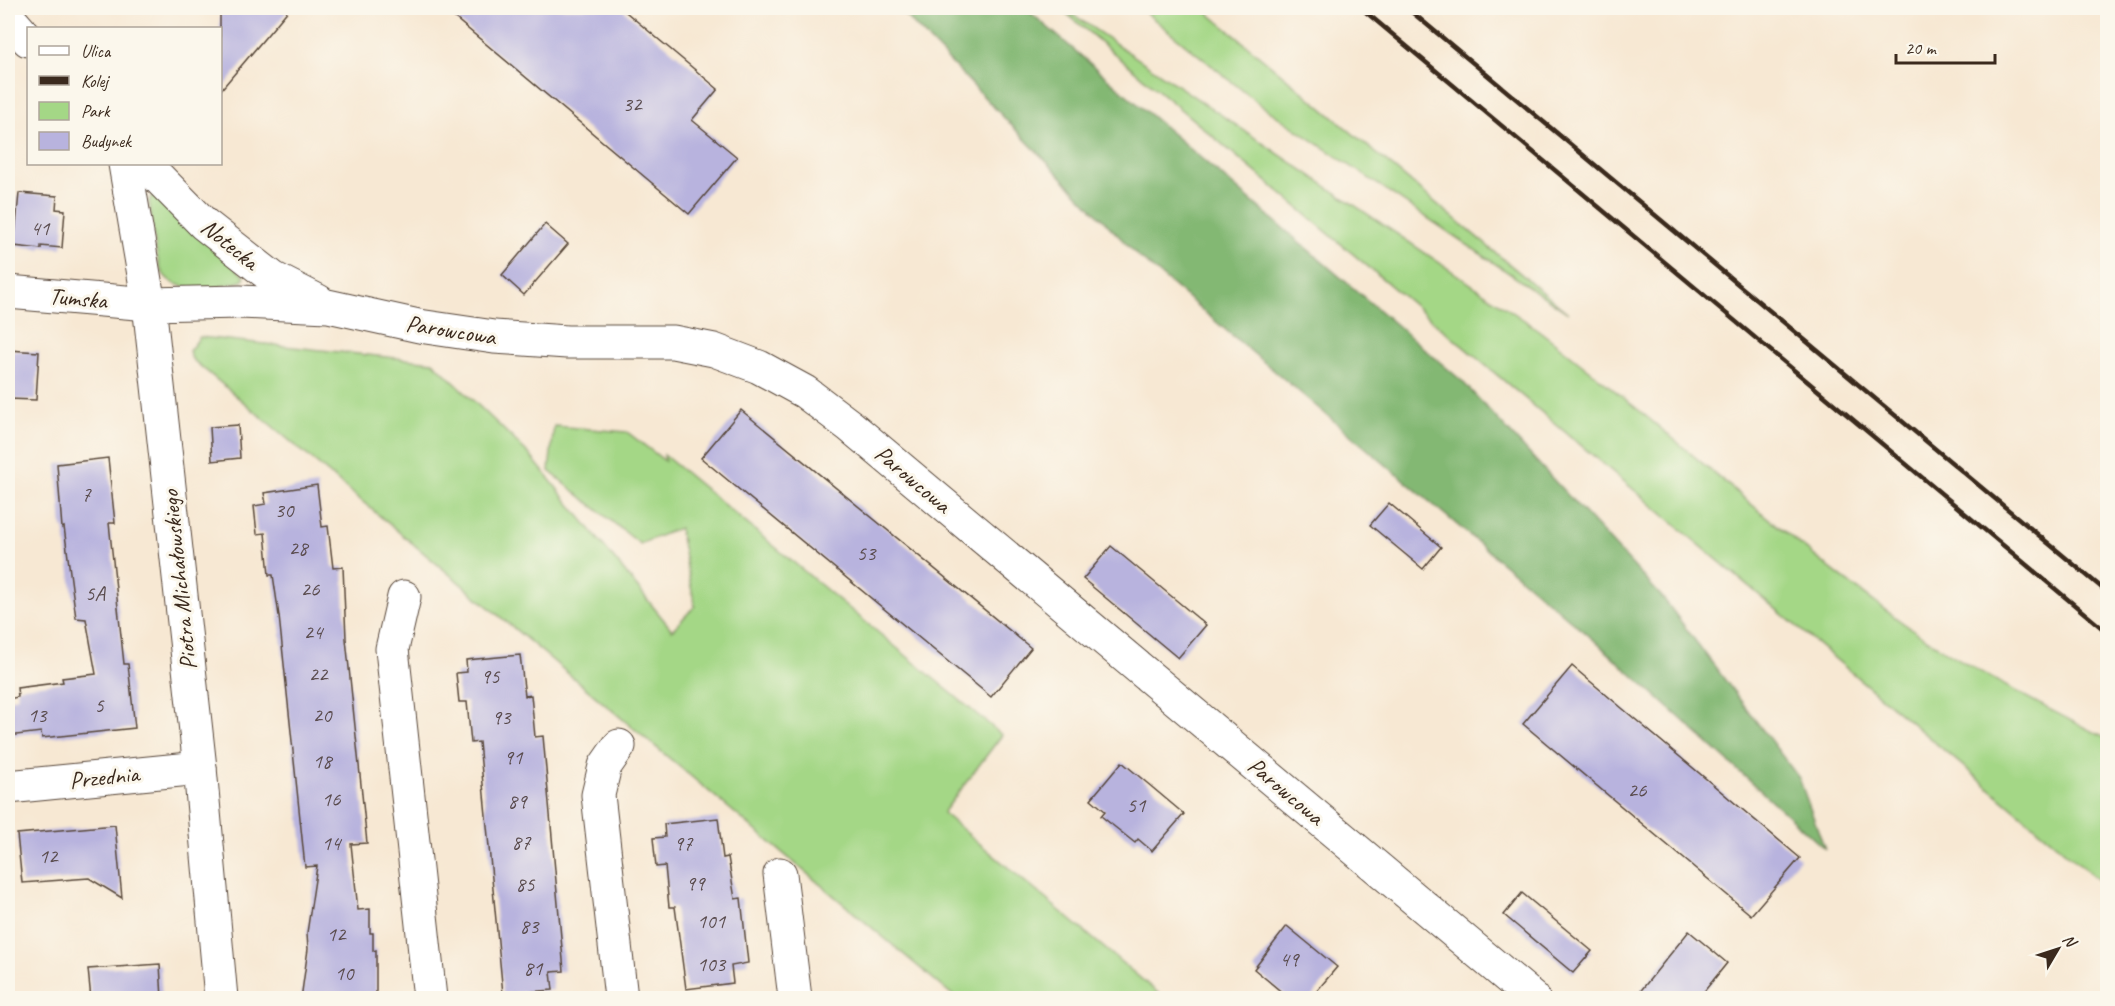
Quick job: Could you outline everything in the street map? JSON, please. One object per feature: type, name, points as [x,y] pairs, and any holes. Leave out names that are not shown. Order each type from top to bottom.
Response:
[{"type":"street","points":[[8,17],[27,39]]},
{"type":"street","name":"Piotra Michałowskiego","points":[[125,165],[149,304],[201,768],[220,999]]},
{"type":"street","name":"Notecka","points":[[146,165],[204,224],[273,278],[328,306]]},
{"type":"street","name":"Tumska","points":[[8,292],[149,304]]},
{"type":"street","name":"Parowcowa","points":[[149,304],[240,302],[328,306],[419,326],[494,337],[567,342],[673,342],[714,350],[759,367],[805,392],[850,426],[1533,999]]},
{"type":"street","points":[[404,597],[392,649],[430,999]]},
{"type":"street","points":[[619,746],[605,766],[598,795],[621,999]]},
{"type":"street","name":"Przednia","points":[[8,787],[201,768]]},
{"type":"street","points":[[780,874],[795,999]]},
{"type":"green space","points":[[898,8],[1025,8],[1462,381],[1663,598],[1799,778],[1825,849],[1595,641],[1138,256]]},
{"type":"green space","points":[[1060,8],[1533,326],[1627,400],[1811,553],[1906,625],[1979,671],[2107,739],[2107,887]]},
{"type":"green space","points":[[1140,8],[1202,8],[1568,313],[1262,106]]},
{"type":"green space","points":[[156,194],[245,277],[242,281],[210,288],[198,288],[186,287],[167,279],[159,264],[149,201]]},
{"type":"green space","points":[[200,337],[433,362],[529,454],[672,630],[695,606],[679,528],[640,544],[549,471],[554,426],[627,432],[665,461],[664,455],[1002,735],[943,813],[1164,998],[956,998],[192,359],[189,351]]},
{"type":"building","points":[[220,8],[290,8],[222,89],[222,27],[220,27]]},
{"type":"building","points":[[443,8],[621,8],[718,89],[692,120],[737,157],[689,214]]},
{"type":"building","points":[[19,193],[57,196],[56,209],[65,210],[62,248],[41,246],[41,249],[14,246]]},
{"type":"building","points":[[545,224],[568,244],[524,295],[502,275]]},
{"type":"building","points":[[8,350],[39,352],[36,400],[8,399]]},
{"type":"building","points":[[741,410],[1031,648],[991,697],[701,458]]},
{"type":"building","points":[[238,425],[240,458],[212,461],[210,427]]},
{"type":"building","points":[[108,458],[115,523],[109,523],[124,664],[128,664],[135,728],[42,738],[41,732],[8,736],[8,699],[18,697],[17,688],[63,682],[62,678],[96,674],[86,619],[76,618],[64,527],[62,528],[57,464]]},
{"type":"building","points":[[317,485],[322,527],[328,526],[333,568],[343,567],[346,639],[367,843],[351,844],[358,910],[370,909],[370,933],[373,933],[373,951],[376,950],[376,999],[301,999],[308,949],[307,933],[317,866],[305,867],[279,616],[273,575],[269,575],[265,533],[257,534],[254,506],[266,504],[264,493]]},
{"type":"building","points":[[1389,503],[1441,547],[1423,569],[1370,525]]},
{"type":"building","points":[[1111,546],[1206,625],[1178,658],[1083,579]]},
{"type":"building","points":[[520,655],[525,696],[531,695],[535,737],[543,736],[564,971],[551,972],[553,990],[503,994],[479,742],[471,743],[467,702],[459,702],[456,673],[467,672],[466,660]]},
{"type":"building","points":[[1572,666],[1800,858],[1751,915],[1523,724]]},
{"type":"building","points":[[1122,762],[1184,814],[1152,851],[1138,839],[1135,843],[1101,816],[1105,811],[1091,799]]},
{"type":"building","points":[[718,818],[723,858],[728,857],[735,899],[741,898],[748,963],[731,966],[733,983],[686,989],[675,907],[669,907],[665,866],[656,867],[653,838],[665,837],[664,824]]},
{"type":"building","points":[[115,825],[122,898],[89,878],[22,883],[17,834]]},
{"type":"building","points":[[1522,893],[1592,951],[1573,973],[1504,915]]},
{"type":"building","points":[[1287,926],[1337,967],[1310,999],[1290,999],[1254,969]]},
{"type":"building","points":[[1689,931],[1727,963],[1698,999],[1634,999]]},
{"type":"building","points":[[160,964],[162,999],[91,999],[88,969]]},
{"type":"railway","points":[[1361,8],[2108,633]]},
{"type":"railway","points":[[1407,8],[2108,593]]}]
